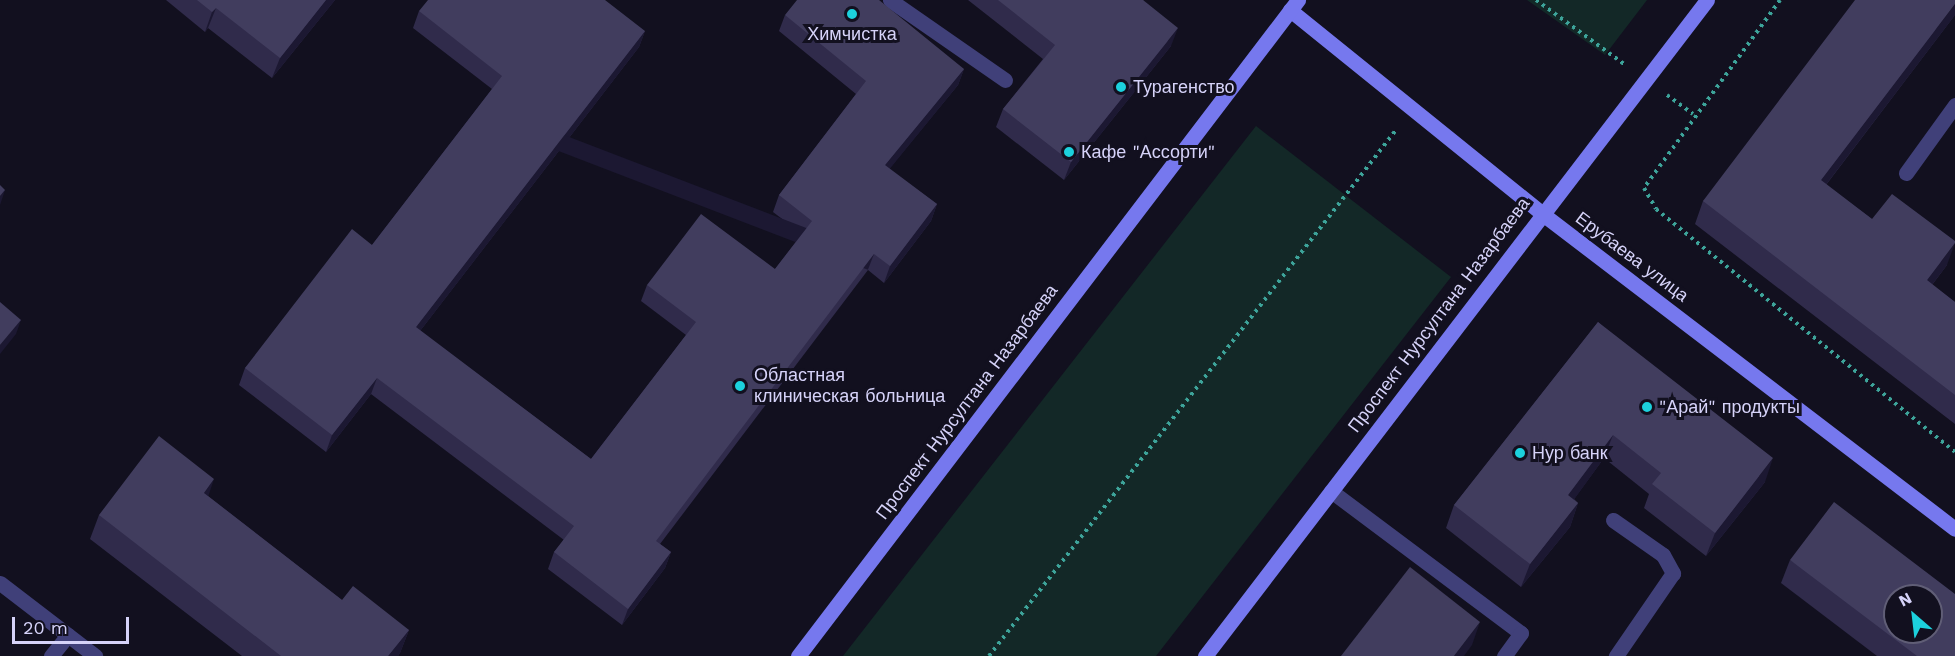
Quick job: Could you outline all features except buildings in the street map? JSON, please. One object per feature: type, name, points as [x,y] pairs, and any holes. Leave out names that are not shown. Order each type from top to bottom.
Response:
[{"type":"main road","name":"Проспект Нурсултана Назарбаева","points":[[1205,656],[1540,212],[1707,0]]},
{"type":"main road","name":"Проспект Нурсултана Назарбаева","points":[[798,656],[1294,5]]},
{"type":"main road","name":"Ерубаева улица","points":[[1294,5],[1540,212],[1955,529]]},
{"type":"street","points":[[890,0],[1005,80]]},
{"type":"street","points":[[1906,173],[1955,105]]},
{"type":"street","points":[[1331,491],[1521,633],[1504,656]]},
{"type":"street","points":[[1613,520],[1663,555],[1672,573],[1616,656]]},
{"type":"street","points":[[0,584],[95,656]]},
{"type":"street","points":[[51,656],[68,635]]},
{"type":"path","points":[[1536,0],[1693,114]]},
{"type":"path","points":[[1780,0],[1693,114],[1644,188],[1656,209],[1955,452]]},
{"type":"path","points":[[989,656],[1413,107]]},
{"type":"green space","points":[[1527,0],[1647,0],[1605,55]]},
{"type":"green space","points":[[1256,126],[1451,277],[1156,656],[843,656]]},
{"type":"place","name":"Химчистка","points":[[852,14]]},
{"type":"place","name":"Турагенство","points":[[1121,87]]},
{"type":"place","name":"Кафе \"Ассорти\"","points":[[1069,152]]},
{"type":"place","name":"Областная клиническая больница","points":[[740,386]]},
{"type":"place","name":"\"Арай\" продукты","points":[[1647,407]]},
{"type":"place","name":"Нур банк","points":[[1520,453]]}]
